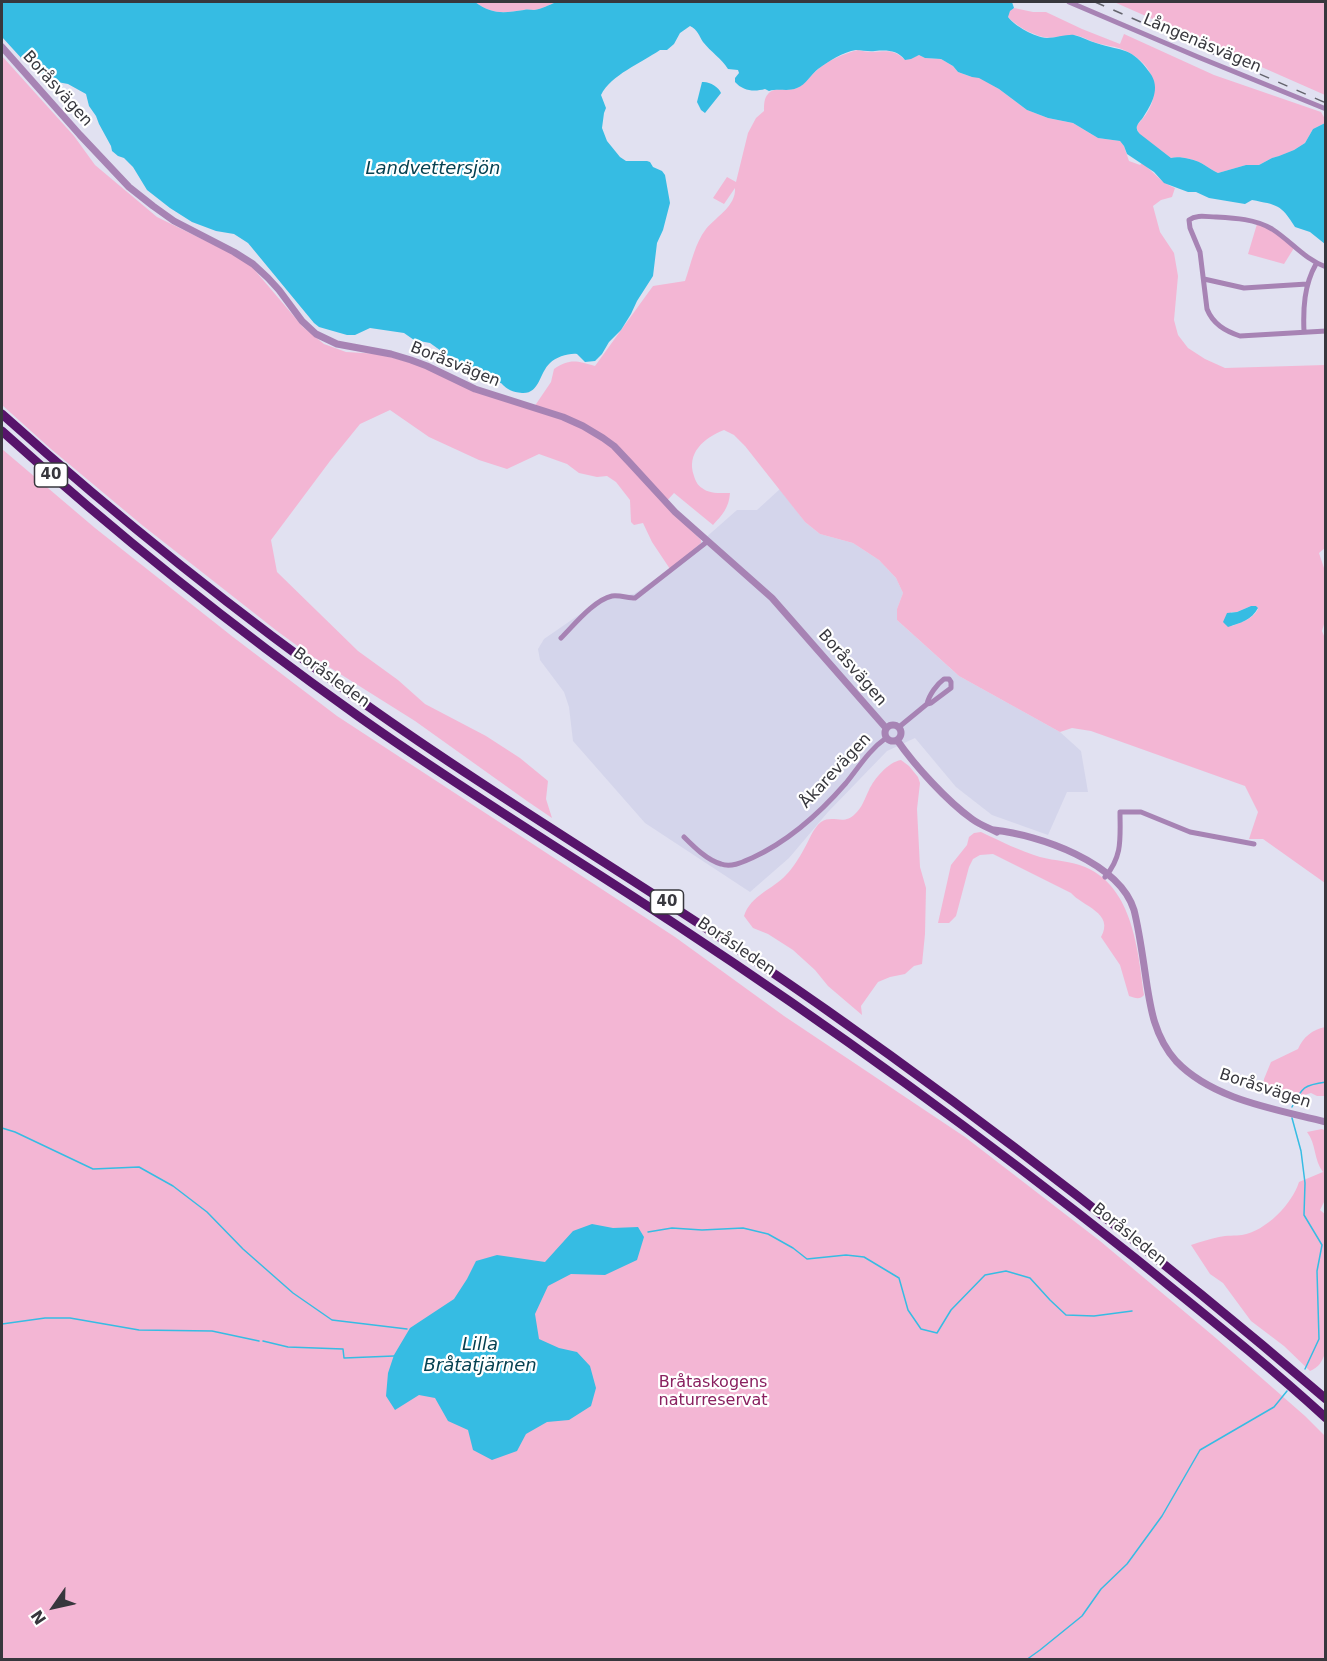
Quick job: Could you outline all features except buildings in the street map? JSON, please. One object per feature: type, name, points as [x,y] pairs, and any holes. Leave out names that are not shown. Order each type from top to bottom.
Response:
[{"type":"highway","name":"Boråsleden","points":[[2,414],[110,508],[265,631],[439,754],[716,934],[828,1011],[1099,1211],[1326,1399]]},
{"type":"highway","name":"Boråsleden","points":[[2,431],[139,551],[310,682],[422,761],[680,927],[820,1023],[977,1136],[1192,1304],[1326,1419]]},
{"type":"street","name":"Långenäsvägen","points":[[1069,2],[1326,109]]},
{"type":"street","name":"Boråsvägen","points":[[2,47],[129,187],[174,221],[253,264],[279,290],[302,321],[316,334],[337,344],[411,360],[475,389],[563,417],[583,426],[614,446],[661,499],[772,598],[886,728]]},
{"type":"street","points":[[1326,267],[1316,264],[1279,234],[1263,225],[1243,219],[1196,216],[1191,218],[1189,223],[1200,252],[1205,303],[1209,315],[1218,325],[1227,332],[1240,336],[1326,331]]},
{"type":"street","points":[[1304,333],[1303,318],[1307,284],[1316,264]]},
{"type":"street","points":[[1204,279],[1244,288],[1307,284]]},
{"type":"street","points":[[561,638],[591,608],[611,597],[635,598],[708,541]]},
{"type":"street","points":[[899,727],[951,688],[949,679],[939,682],[927,704]]},
{"type":"street","points":[[893,725],[899,727],[901,734],[897,740],[891,741],[886,738],[884,733],[886,728],[893,725]]},
{"type":"street","name":"Åkarevägen","points":[[684,837],[700,851],[721,864],[740,863],[758,855],[818,813],[871,750],[886,738]]},
{"type":"street","name":"Boråsvägen","points":[[897,740],[941,791],[974,820],[1003,836],[1074,857],[1106,875],[1134,917],[1141,944],[1153,1022],[1158,1034],[1176,1060],[1200,1081],[1219,1091],[1326,1122]]},
{"type":"street","points":[[1106,875],[1114,865],[1119,852],[1120,812],[1141,812],[1190,831],[1254,844]]},
{"type":"shaded area","points":[[780,489],[805,522],[820,534],[853,543],[879,560],[896,578],[903,593],[897,609],[897,620],[959,676],[1060,732],[1081,751],[1088,792],[1067,792],[1048,835],[992,815],[956,787],[915,738],[887,751],[828,812],[789,858],[750,892],[645,823],[573,741],[569,707],[564,692],[540,660],[538,649],[544,639],[602,599],[634,594],[670,569],[737,510],[757,510]]},
{"type":"green space","points":[[475,2],[556,2],[534,10],[504,12],[487,9]]},
{"type":"green space","points":[[1114,2],[1325,2],[1325,95]]},
{"type":"green space","points":[[1014,8],[1046,12],[1120,44],[1124,34],[1214,75],[1321,112],[1325,123],[1313,129],[1305,143],[1294,150],[1259,165],[1246,165],[1218,173],[1194,160],[1171,158],[1139,134],[1137,129],[1137,125],[1151,105],[1154,94],[1151,74],[1145,65],[1124,50],[1077,36],[1050,38],[1034,34],[1007,16]]},
{"type":"green space","points":[[858,50],[890,51],[905,60],[919,55],[925,58],[941,59],[958,72],[979,77],[1027,110],[1048,118],[1073,123],[1098,138],[1120,141],[1129,161],[1140,165],[1142,163],[1175,188],[1172,197],[1161,200],[1153,206],[1160,232],[1174,253],[1178,276],[1174,320],[1178,335],[1188,348],[1225,368],[1325,365],[1326,547],[1319,553],[1326,570],[1325,621],[1322,631],[1326,641],[1325,883],[1263,839],[1249,839],[1258,812],[1245,786],[1091,731],[1072,728],[1060,732],[959,676],[897,620],[897,609],[903,593],[896,578],[879,560],[853,543],[820,534],[805,522],[745,446],[734,435],[724,430],[710,437],[698,447],[692,460],[692,468],[695,479],[705,490],[730,493],[727,507],[713,525],[674,493],[664,504],[701,540],[701,543],[670,569],[652,542],[643,523],[634,525],[631,522],[630,500],[616,482],[607,476],[597,477],[579,473],[567,464],[539,454],[507,469],[479,460],[429,437],[390,410],[360,424],[271,540],[277,572],[358,651],[398,680],[425,704],[486,736],[520,758],[548,781],[546,799],[552,818],[415,721],[310,655],[277,631],[142,525],[2,405],[2,56],[74,136],[95,165],[157,217],[247,261],[303,327],[324,344],[346,352],[380,354],[422,366],[472,390],[532,410],[551,382],[554,369],[565,363],[574,362],[595,366],[653,286],[685,281],[702,235],[732,200],[735,188],[724,204],[713,198],[727,177],[736,182],[748,133],[756,118],[764,111],[768,94],[775,90],[795,89],[826,64]],"holes":[[[1256,606],[1258,609],[1253,615],[1232,626],[1231,612]]]},
{"type":"green space","points":[[1257,224],[1273,230],[1294,248],[1284,264],[1248,254]]},
{"type":"green space","name":"Bråtaskogens naturreservat","points":[[2,449],[95,528],[337,716],[675,937],[784,1016],[965,1137],[1100,1241],[1305,1416],[1325,1436],[1325,1659],[2,1659]]},
{"type":"green space","points":[[901,760],[909,766],[920,783],[917,809],[920,867],[926,888],[922,964],[914,966],[905,974],[878,982],[861,1006],[862,1015],[828,986],[815,970],[793,950],[768,934],[753,928],[744,916],[747,909],[762,893],[791,869],[813,831],[821,822],[851,817],[860,809],[878,776],[886,767]]},
{"type":"green space","points":[[981,832],[1025,852],[1085,867],[1101,876],[1114,889],[1130,922],[1135,940],[1144,995],[1141,998],[1129,996],[1120,965],[1101,937],[1104,922],[1101,916],[1071,893],[993,854],[980,855],[973,859],[956,916],[949,923],[938,923],[951,865],[967,845],[969,837]]},
{"type":"green space","points":[[1325,1027],[1325,1096],[1311,1093],[1280,1098],[1263,1090],[1264,1079],[1271,1062],[1298,1049],[1308,1035]]},
{"type":"green space","points":[[1322,1129],[1326,1131],[1325,1200],[1320,1210],[1326,1215],[1325,1353],[1320,1364],[1310,1371],[1284,1346],[1251,1321],[1223,1283],[1210,1274],[1191,1245],[1219,1237],[1251,1232],[1277,1215],[1291,1199],[1299,1182],[1323,1172],[1307,1132]]},
{"type":"water","name":"Landvettersjön","points":[[2,2],[475,2],[487,9],[504,12],[534,10],[556,2],[1012,2],[1014,8],[1008,17],[1025,31],[1047,38],[1074,35],[1126,51],[1137,58],[1150,73],[1155,90],[1152,102],[1137,129],[1140,134],[1171,158],[1194,160],[1218,173],[1246,165],[1259,165],[1305,143],[1313,129],[1325,123],[1325,244],[1310,232],[1295,227],[1282,210],[1273,205],[1252,200],[1245,204],[1209,198],[1164,183],[1154,172],[1127,154],[1120,141],[1098,138],[1073,123],[1048,118],[1027,110],[999,89],[979,78],[958,72],[941,59],[925,58],[919,55],[905,60],[892,51],[856,50],[827,63],[797,88],[769,91],[749,90],[735,82],[738,70],[728,69],[703,42],[697,31],[690,26],[680,33],[674,44],[667,50],[660,50],[627,70],[612,81],[601,95],[606,108],[602,128],[607,141],[626,161],[650,162],[653,167],[665,175],[670,203],[657,243],[653,276],[621,330],[595,361],[585,362],[577,354],[559,357],[546,367],[536,387],[528,392],[519,393],[501,383],[494,384],[474,370],[458,366],[430,343],[414,340],[404,333],[370,328],[355,335],[347,335],[319,327],[248,243],[234,234],[216,231],[192,222],[147,190],[133,167],[112,151],[89,106],[86,94],[68,84],[47,78],[23,60],[2,37]]},
{"type":"water","points":[[702,82],[708,82],[721,93],[705,113],[697,102]]},
{"type":"water","points":[[1251,606],[1258,608],[1245,620],[1228,627],[1223,622],[1227,613],[1237,612]]},
{"type":"water","name":"Lilla Bråtatjärnen","points":[[592,1224],[613,1228],[638,1227],[644,1237],[637,1260],[605,1275],[571,1274],[548,1286],[535,1314],[539,1339],[559,1348],[577,1352],[590,1366],[596,1388],[591,1406],[569,1420],[547,1422],[526,1434],[517,1451],[492,1460],[473,1450],[468,1430],[448,1421],[435,1398],[419,1395],[395,1410],[386,1396],[388,1373],[394,1355],[410,1328],[454,1299],[476,1261],[497,1255],[545,1262],[573,1231]]},
{"type":"waterway","points":[[1292,1107],[1304,1088],[1326,1082]]},
{"type":"waterway","points":[[1292,1118],[1301,1151],[1305,1183],[1304,1215],[1322,1245],[1317,1271],[1319,1339],[1305,1369]]},
{"type":"waterway","points":[[2,1128],[93,1169],[139,1167],[173,1186],[207,1212],[243,1249],[293,1293],[332,1320],[407,1329]]},
{"type":"waterway","points":[[648,1232],[672,1228],[702,1230],[743,1228],[768,1234],[807,1259],[846,1255],[864,1257],[899,1278],[908,1310],[921,1329],[937,1333],[951,1310],[985,1275],[1006,1271],[1030,1278],[1066,1315],[1094,1316],[1132,1311]]},
{"type":"waterway","points":[[2,1324],[45,1318],[70,1318],[139,1330],[212,1331],[259,1341]]},
{"type":"waterway","points":[[263,1341],[288,1347],[343,1349],[344,1358],[394,1356]]},
{"type":"waterway","points":[[1026,1660],[1082,1616],[1101,1589],[1127,1564],[1162,1516],[1200,1450],[1274,1407],[1287,1391]]},
{"type":"railway","points":[[1095,2],[1326,103]]}]
